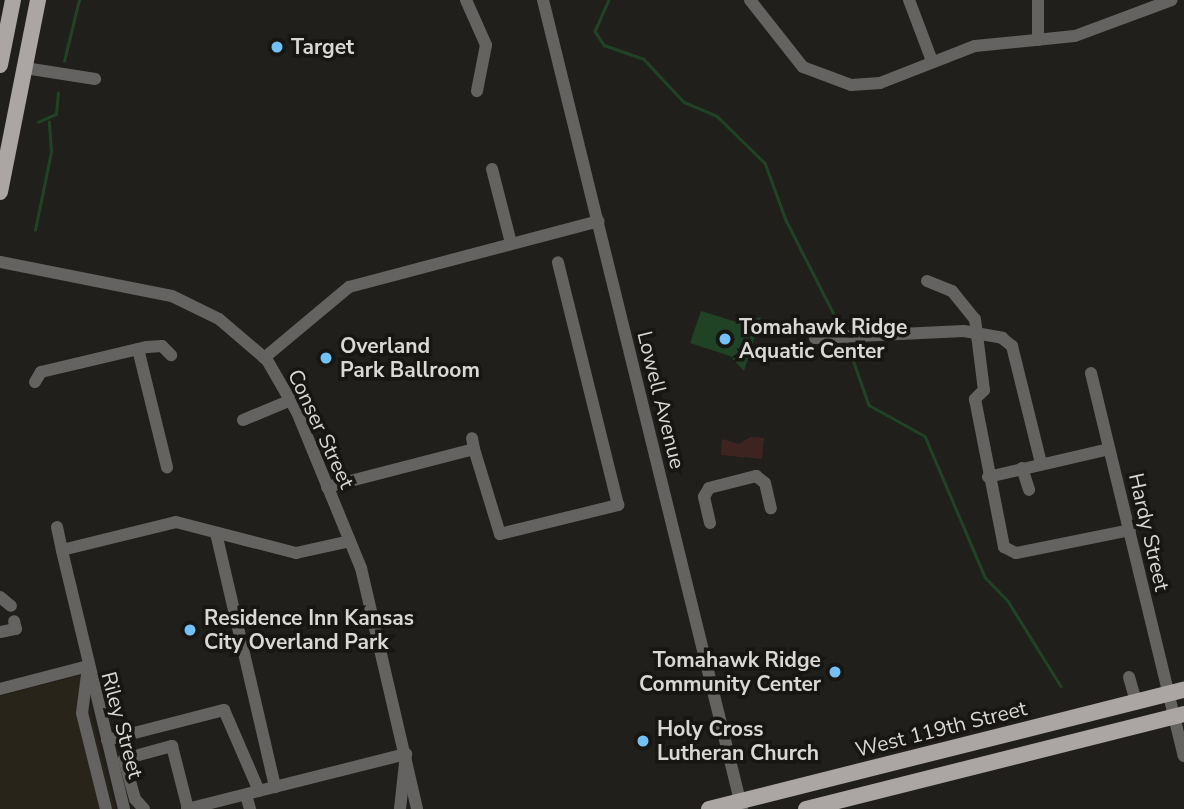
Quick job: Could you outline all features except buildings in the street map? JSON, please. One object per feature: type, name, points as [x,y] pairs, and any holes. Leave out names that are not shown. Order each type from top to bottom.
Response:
[{"type":"main road","points":[[0,64],[13,0]]},
{"type":"main road","points":[[0,192],[38,0]]},
{"type":"main road","name":"West 119th Street","points":[[709,809],[741,805],[1184,690]]},
{"type":"main road","points":[[806,809],[1178,715]]},
{"type":"street","points":[[466,0],[486,45],[477,91]]},
{"type":"street","name":"Lowell Avenue","points":[[543,0],[741,805]]},
{"type":"street","points":[[750,0],[790,55],[825,79],[880,83],[975,46],[1038,40],[1118,24],[1172,0]]},
{"type":"street","points":[[909,0],[932,61]]},
{"type":"street","points":[[1038,0],[1038,40]]},
{"type":"street","points":[[25,68],[95,79]]},
{"type":"street","points":[[492,169],[511,243]]},
{"type":"street","points":[[264,358],[349,287],[598,221]]},
{"type":"street","name":"Conser Street","points":[[0,262],[172,296],[219,319],[264,358],[291,400],[350,541],[406,754],[417,809]]},
{"type":"street","points":[[327,486],[473,443],[500,534],[618,505],[558,262]]},
{"type":"street","points":[[927,281],[964,301],[976,333],[984,390],[975,399],[988,477],[1004,547],[1016,553],[1129,530]]},
{"type":"street","points":[[815,338],[976,333],[1012,346],[1041,463]]},
{"type":"street","points":[[35,382],[41,372],[138,349],[162,346],[170,355]]},
{"type":"street","points":[[138,349],[167,467]]},
{"type":"street","name":"Hardy Street","points":[[1091,373],[1167,694],[1178,715],[1184,756]]},
{"type":"street","points":[[243,420],[291,400]]},
{"type":"street","points":[[988,477],[1108,444]]},
{"type":"street","points":[[1022,468],[1029,490]]},
{"type":"street","points":[[710,523],[704,497],[709,488],[756,476],[765,483],[771,508]]},
{"type":"street","points":[[62,550],[176,522],[296,553],[350,541]]},
{"type":"street","points":[[0,689],[88,666],[57,527]]},
{"type":"street","points":[[216,533],[275,787]]},
{"type":"street","points":[[0,597],[12,606]]},
{"type":"street","points":[[0,632],[16,629],[14,621]]},
{"type":"street","name":"Riley Street","points":[[88,666],[124,809]]},
{"type":"street","name":"Riley Street","points":[[88,666],[82,713],[106,809]]},
{"type":"street","points":[[1129,677],[1136,702]]},
{"type":"street","points":[[107,740],[224,710],[253,793],[250,809]]},
{"type":"street","points":[[144,809],[135,799],[124,759],[172,746],[188,809],[406,754]]},
{"type":"street","name":"Conser Street","points":[[400,809],[406,754]]},
{"type":"shaded area","name":"Tomahawk Ridge Aquatic Center","points":[[701,311],[740,323],[761,317],[744,371],[730,356],[690,343]]},
{"type":"shaded area","points":[[750,437],[764,438],[762,459],[721,455],[722,439],[739,444]]},
{"type":"shaded area","points":[[81,675],[115,809],[0,809],[0,696]]},
{"type":"waterway","points":[[64,61],[79,0]]},
{"type":"waterway","points":[[609,0],[595,31],[604,45],[644,59],[684,102],[717,116],[765,163],[786,220],[844,334]]},
{"type":"waterway","points":[[38,122],[56,114],[58,93]]},
{"type":"waterway","points":[[35,230],[51,152],[49,122]]},
{"type":"waterway","points":[[846,340],[869,405],[925,436],[985,577],[1008,601],[1061,686]]},
{"type":"place","name":"Target","points":[[277,47]]},
{"type":"place","name":"Tomahawk Ridge Aquatic Center","points":[[725,339]]},
{"type":"place","name":"Overland Park Ballroom","points":[[326,358]]},
{"type":"place","name":"Residence Inn Kansas City Overland Park","points":[[190,630]]},
{"type":"place","name":"Tomahawk Ridge Community Center","points":[[835,672]]},
{"type":"place","name":"Holy Cross Lutheran Church","points":[[643,741]]}]
